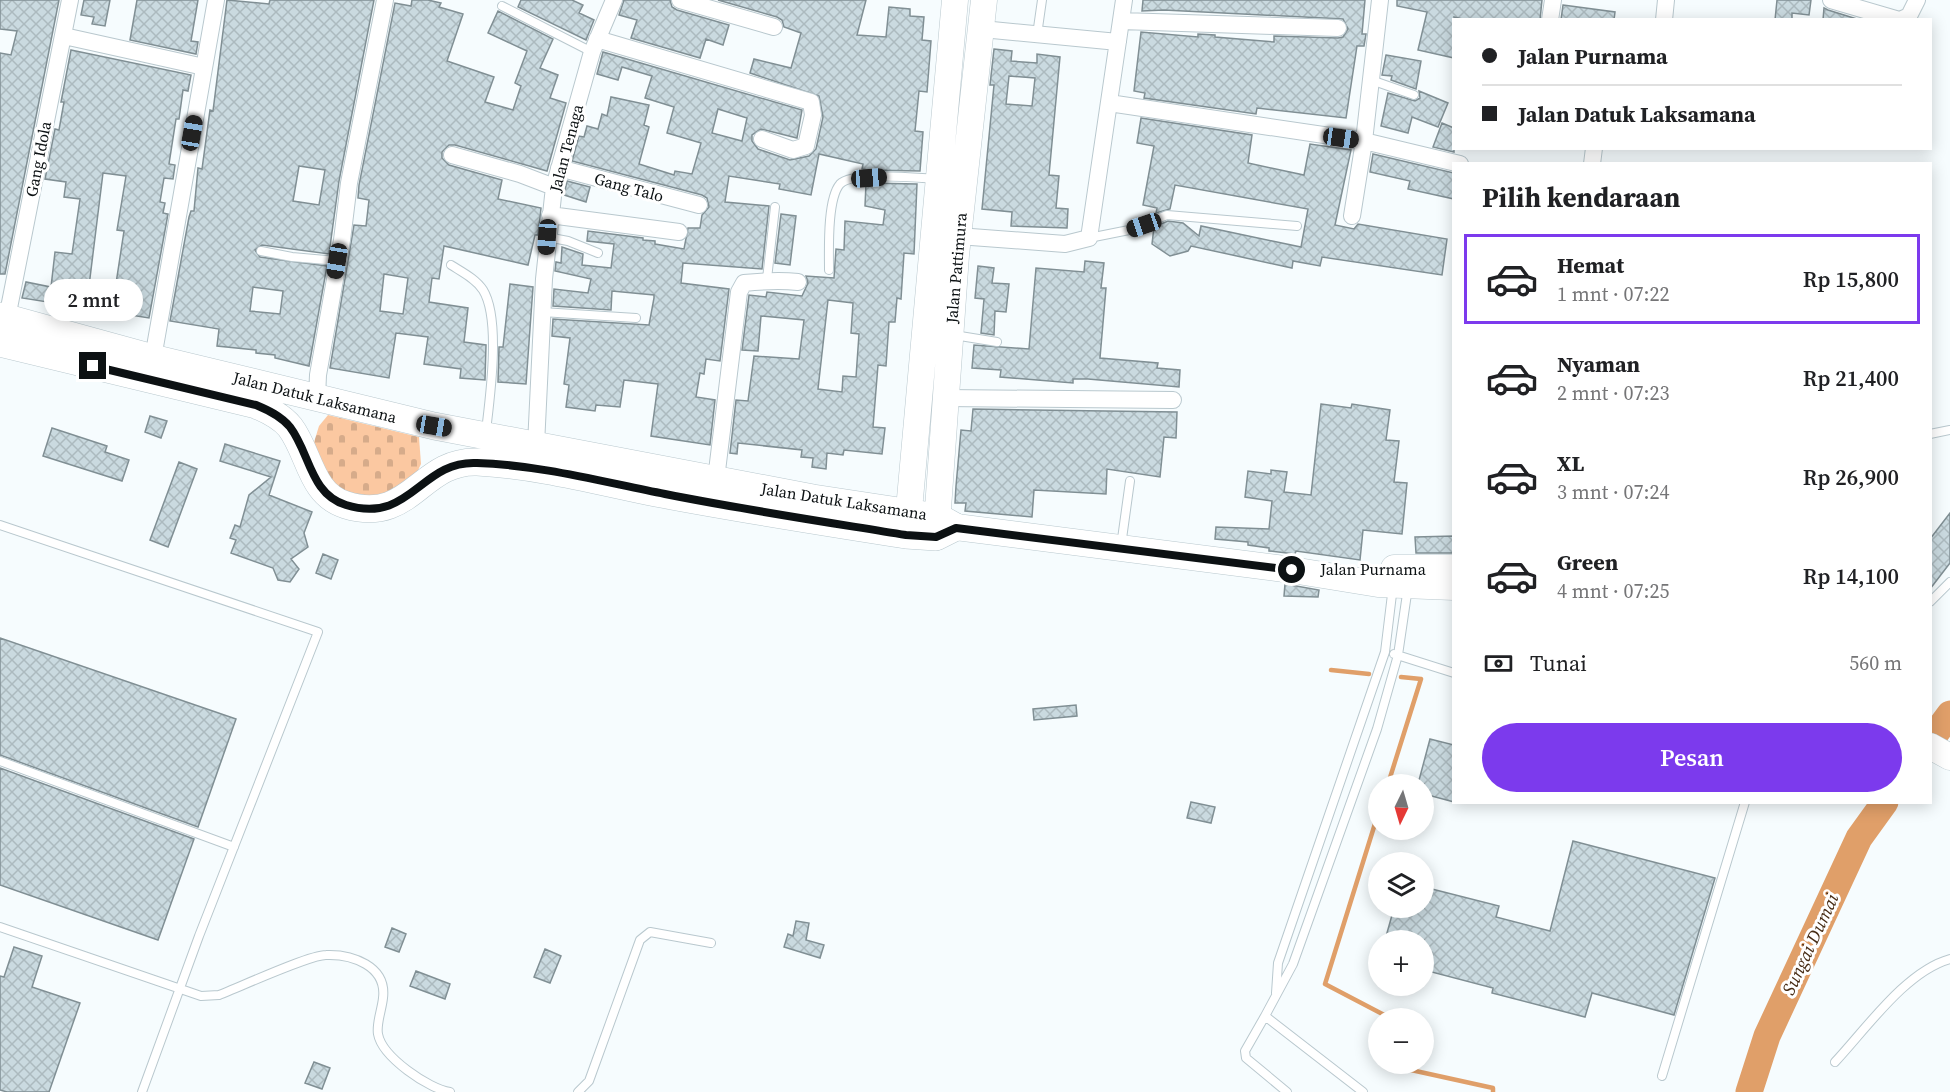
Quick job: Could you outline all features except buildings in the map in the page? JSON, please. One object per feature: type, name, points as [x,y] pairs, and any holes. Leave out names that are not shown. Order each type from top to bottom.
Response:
[{"type":"highway","name":"Jalan Datuk Laksamana","points":[[2,326],[153,357],[434,426],[813,498],[909,523]]},
{"type":"highway","name":"Jalan Datuk Laksamana","points":[[2,326],[256,405],[282,419],[300,444],[314,478],[323,491],[344,505],[368,510],[387,508],[404,500],[435,474],[455,464],[474,462],[504,465],[726,506],[944,527]]},
{"type":"highway","points":[[300,444],[309,417],[321,399]]},
{"type":"highway","points":[[434,426],[440,446],[435,474]]},
{"type":"main road","name":"Jalan Pattimura","points":[[909,523],[955,0]]},
{"type":"main road","name":"Jalan Pattimura","points":[[944,527],[945,398],[958,236],[984,0]]},
{"type":"main road","name":"Jalan Purnama","points":[[944,527],[1292,570],[1401,577],[1452,587]]},
{"type":"main road","name":"Jalan Purnama","points":[[1401,577],[1452,568]]},
{"type":"main road","points":[[1932,729],[1950,739]]},
{"type":"main road","points":[[1932,747],[1950,757]]},
{"type":"street","name":"Gang Idola","points":[[2,326],[70,0]]},
{"type":"street","points":[[153,357],[216,0]]},
{"type":"street","points":[[321,399],[318,375],[358,132],[385,0]]},
{"type":"street","name":"Jalan Tenaga","points":[[536,445],[547,237],[554,188],[595,45],[614,0]]},
{"type":"street","points":[[680,0],[774,27]]},
{"type":"street","points":[[958,236],[1065,244],[1089,238],[1124,0]]},
{"type":"street","points":[[1352,216],[1365,141],[1380,0]]},
{"type":"street","points":[[1550,18],[1553,0]]},
{"type":"street","points":[[1664,18],[1666,0]]},
{"type":"street","points":[[1831,0],[1892,18]]},
{"type":"street","points":[[1904,18],[1909,16],[1917,0]]},
{"type":"street","points":[[1121,21],[1338,28]]},
{"type":"street","points":[[982,29],[1118,42]]},
{"type":"street","points":[[64,36],[204,67]]},
{"type":"street","points":[[595,45],[811,102],[813,115],[806,146],[794,150],[762,139]]},
{"type":"street","points":[[1109,103],[1365,141],[1452,162]]},
{"type":"street","points":[[452,155],[520,174],[554,188]]},
{"type":"street","name":"Gang Talo","points":[[559,168],[699,205]]},
{"type":"street","points":[[550,215],[679,232]]},
{"type":"street","points":[[716,479],[739,292],[744,283],[767,279],[798,282]]},
{"type":"street","points":[[945,398],[1173,400]]},
{"type":"lane","points":[[1037,35],[1042,0]]},
{"type":"lane","points":[[502,6],[595,45]]},
{"type":"lane","points":[[1371,80],[1414,94]]},
{"type":"lane","points":[[829,270],[833,197],[840,184],[847,179],[891,176],[939,179]]},
{"type":"lane","points":[[767,279],[775,207]]},
{"type":"lane","points":[[1089,238],[1129,230],[1167,216],[1297,226]]},
{"type":"lane","points":[[547,237],[568,241],[598,253]]},
{"type":"lane","points":[[261,251],[292,257],[337,261]]},
{"type":"lane","points":[[451,265],[482,287],[490,302],[492,372],[486,435]]},
{"type":"lane","points":[[542,312],[636,318]]},
{"type":"lane","points":[[951,334],[997,342]]},
{"type":"lane","points":[[1932,434],[1950,430]]},
{"type":"lane","points":[[1121,549],[1130,480]]},
{"type":"lane","points":[[0,525],[318,632],[142,1092]]},
{"type":"lane","points":[[1276,996],[1278,963],[1385,652],[1401,577]]},
{"type":"lane","points":[[1287,1092],[1246,1058],[1245,1051],[1293,964],[1370,750],[1398,655],[1401,577]]},
{"type":"lane","points":[[1932,600],[1950,582]]},
{"type":"lane","points":[[1385,652],[1452,672]]},
{"type":"lane","points":[[1355,744],[1370,750]]},
{"type":"lane","points":[[0,761],[234,847]]},
{"type":"lane","points":[[1662,1076],[1744,804]]},
{"type":"lane","points":[[1306,879],[1321,885]]},
{"type":"lane","points":[[0,927],[201,996],[219,995],[324,954],[359,959],[377,973],[383,994],[377,1034],[384,1047],[394,1059],[437,1090],[450,1092]]},
{"type":"lane","points":[[578,1092],[589,1081],[644,934],[650,932],[711,944]]},
{"type":"lane","points":[[1835,1062],[1905,986],[1938,963],[1950,959]]},
{"type":"lane","points":[[1264,1016],[1363,1092]]},
{"type":"green space","points":[[328,415],[419,437],[421,464],[409,489],[347,505],[311,452],[319,426]]},
{"type":"waterway","points":[[1331,670],[1369,674]]},
{"type":"waterway","points":[[1391,774],[1421,679],[1401,677]]},
{"type":"waterway","name":"Sungai Dumai","points":[[1932,738],[1950,714]]},
{"type":"waterway","name":"Sungai Dumai","points":[[1749,1092],[1767,1036],[1859,838],[1884,804]]},
{"type":"waterway","points":[[1370,840],[1325,984],[1371,1008]]},
{"type":"waterway","points":[[1429,1074],[1493,1088],[1493,1092]]},
{"type":"route","points":[[93,366],[256,405],[270,411],[290,426],[314,478],[323,491],[344,505],[368,510],[387,508],[404,500],[435,474],[455,464],[474,462],[531,469],[726,506],[906,535],[936,537],[956,528],[1292,570]]}]
